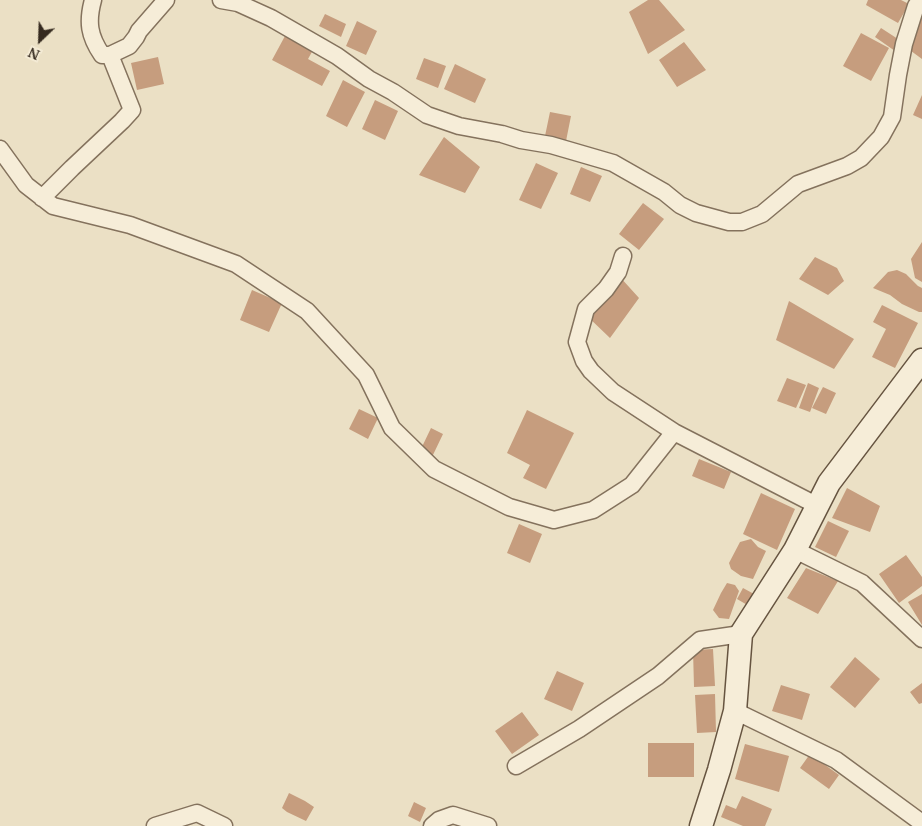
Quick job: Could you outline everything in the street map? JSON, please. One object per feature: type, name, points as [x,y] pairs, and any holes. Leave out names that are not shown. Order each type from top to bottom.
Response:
[{"type":"street","points":[[94,0],[89,19],[90,32],[102,55],[110,55],[129,46],[139,31],[166,0]]},
{"type":"street","points":[[222,0],[238,3],[271,18],[337,56],[369,79],[393,92],[427,115],[459,126],[551,145],[613,163],[664,192],[680,205],[696,214],[728,222],[742,222],[762,214],[798,184],[847,166],[861,158],[881,136],[892,117],[904,44],[916,6],[920,0]]},
{"type":"street","points":[[42,198],[132,110],[110,55]]},
{"type":"street","points":[[0,148],[26,185],[53,206],[130,225],[236,264],[307,311],[366,375],[392,428],[434,470],[509,507],[554,520],[593,510],[632,485],[674,432]]},
{"type":"street","points":[[623,256],[618,272],[606,289],[586,309],[577,342],[590,371],[614,392],[674,432],[818,506]]},
{"type":"street","points":[[701,826],[735,711],[742,634],[795,550],[829,483],[922,360]]},
{"type":"street","points":[[795,550],[862,583],[922,639]]},
{"type":"street","points":[[516,766],[579,730],[658,676],[700,640],[742,634]]},
{"type":"street","points":[[735,711],[836,760],[922,823]]},
{"type":"street","points":[[155,826],[196,813],[224,826]]},
{"type":"street","points":[[432,826],[439,820],[453,815],[488,826]]},
{"type":"building","points":[[648,0],[659,0],[685,30],[648,54],[629,12]]},
{"type":"building","points":[[868,0],[901,0],[909,4],[898,23],[866,5]]},
{"type":"building","points":[[922,10],[922,59],[907,48]]},
{"type":"building","points":[[325,14],[346,24],[341,37],[319,26]]},
{"type":"building","points":[[357,21],[377,31],[366,55],[346,46]]},
{"type":"building","points":[[881,28],[901,41],[895,51],[875,37]]},
{"type":"building","points":[[861,33],[889,48],[871,81],[843,66]]},
{"type":"building","points":[[285,36],[313,50],[308,59],[330,71],[322,86],[272,60]]},
{"type":"building","points":[[684,42],[706,70],[677,87],[659,60]]},
{"type":"building","points":[[158,57],[164,84],[137,90],[131,63]]},
{"type":"building","points":[[424,58],[446,66],[438,88],[416,79]]},
{"type":"building","points":[[455,64],[486,79],[475,103],[444,89]]},
{"type":"building","points":[[343,80],[365,92],[347,127],[326,116]]},
{"type":"building","points":[[922,95],[922,119],[913,115]]},
{"type":"building","points":[[375,100],[398,111],[385,140],[362,129]]},
{"type":"building","points":[[550,112],[571,116],[566,141],[545,136]]},
{"type":"building","points":[[444,137],[480,167],[465,193],[419,175]]},
{"type":"building","points":[[536,163],[558,173],[541,209],[519,200]]},
{"type":"building","points":[[581,167],[602,176],[590,202],[570,194]]},
{"type":"building","points":[[643,203],[664,219],[639,250],[619,234]]},
{"type":"building","points":[[922,242],[922,282],[915,278],[911,259]]},
{"type":"building","points":[[815,257],[837,268],[844,281],[828,295],[799,279]]},
{"type":"building","points":[[897,270],[906,274],[922,288],[922,312],[902,304],[890,295],[873,288],[888,272]]},
{"type":"building","points":[[620,277],[639,298],[610,338],[586,315]]},
{"type":"building","points":[[252,290],[282,303],[269,332],[240,320]]},
{"type":"building","points":[[789,301],[854,339],[834,369],[776,340]]},
{"type":"building","points":[[882,305],[918,323],[895,368],[872,357],[886,329],[873,322]]},
{"type":"building","points":[[787,378],[806,385],[796,408],[777,401]]},
{"type":"building","points":[[808,383],[819,388],[810,412],[799,408]]},
{"type":"building","points":[[823,387],[836,393],[826,414],[812,408]]},
{"type":"building","points":[[359,409],[378,418],[368,439],[349,429]]},
{"type":"building","points":[[527,410],[574,433],[546,489],[523,478],[530,465],[507,453]]},
{"type":"building","points":[[431,428],[443,434],[432,457],[420,451]]},
{"type":"building","points":[[699,459],[731,472],[724,489],[692,476]]},
{"type":"building","points":[[847,488],[880,506],[870,532],[832,518]]},
{"type":"building","points":[[761,493],[795,509],[777,550],[743,534]]},
{"type":"building","points":[[828,521],[849,531],[836,557],[815,547]]},
{"type":"building","points":[[519,524],[542,534],[530,563],[507,553]]},
{"type":"building","points":[[751,539],[758,547],[766,551],[753,579],[741,576],[731,569],[729,563],[740,542]]},
{"type":"building","points":[[906,555],[922,577],[922,586],[899,603],[879,574]]},
{"type":"building","points":[[806,568],[838,581],[818,614],[787,598]]},
{"type":"building","points":[[727,583],[735,585],[739,591],[729,619],[719,618],[713,610]]},
{"type":"building","points":[[743,588],[754,594],[749,606],[737,599]]},
{"type":"building","points":[[922,594],[922,625],[908,602]]},
{"type":"building","points":[[713,649],[715,686],[694,687],[693,650]]},
{"type":"building","points":[[855,657],[880,679],[855,708],[830,687]]},
{"type":"building","points":[[557,671],[584,683],[572,711],[544,699]]},
{"type":"building","points":[[922,683],[922,703],[919,704],[910,692]]},
{"type":"building","points":[[781,685],[810,694],[802,720],[772,711]]},
{"type":"building","points":[[715,694],[716,732],[697,733],[695,695]]},
{"type":"building","points":[[522,712],[539,735],[512,754],[495,731]]},
{"type":"building","points":[[648,743],[694,743],[694,777],[648,777]]},
{"type":"building","points":[[745,744],[789,756],[779,792],[735,779]]},
{"type":"building","points":[[810,754],[839,775],[829,789],[800,768]]},
{"type":"building","points":[[289,793],[314,807],[306,821],[282,808]]},
{"type":"building","points":[[742,796],[772,809],[765,826],[743,826],[721,817],[726,805],[736,809]]},
{"type":"building","points":[[414,802],[426,808],[420,822],[408,816]]}]
